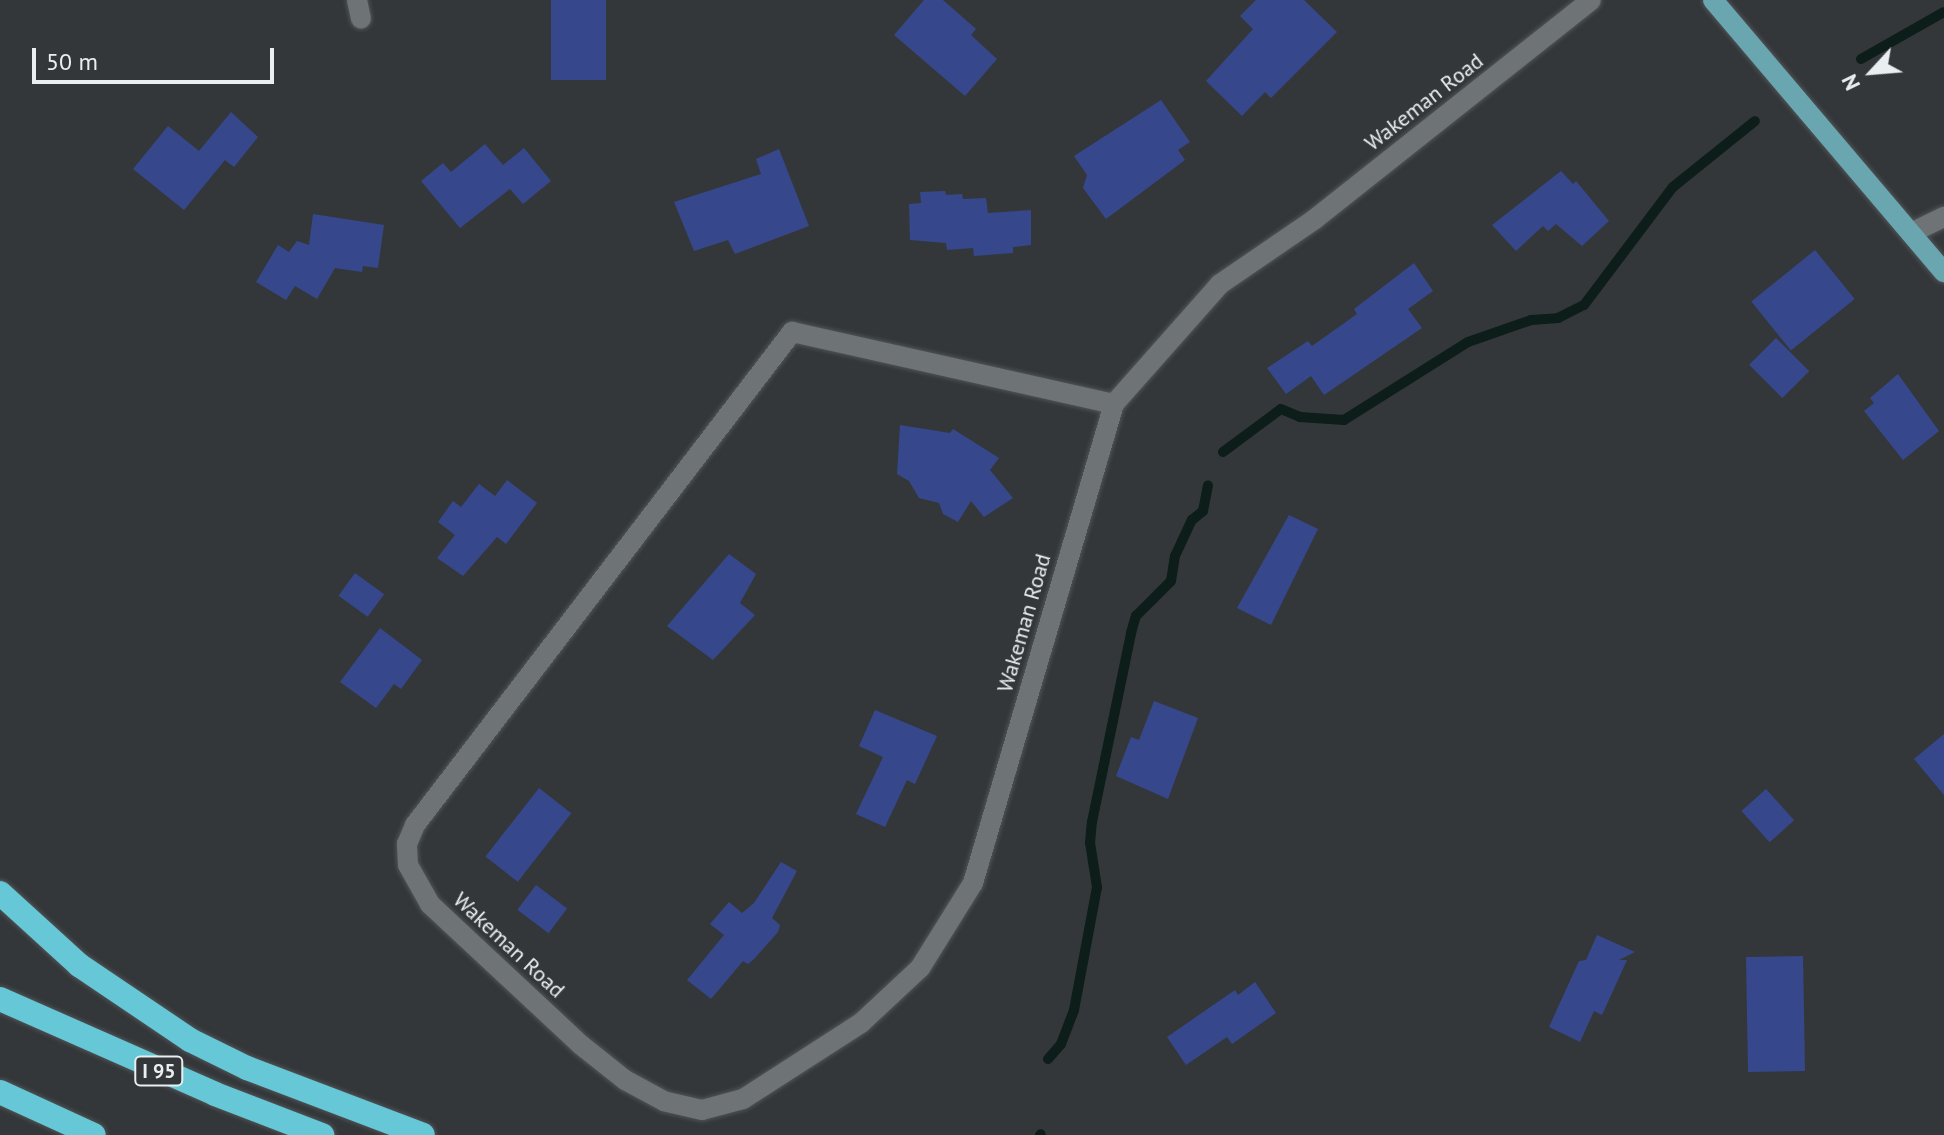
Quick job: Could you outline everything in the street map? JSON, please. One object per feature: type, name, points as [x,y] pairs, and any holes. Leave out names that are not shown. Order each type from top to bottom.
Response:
[{"type":"highway","points":[[0,893],[90,973],[190,1040],[247,1068],[423,1135]]},
{"type":"highway","name":"I 95","points":[[0,999],[215,1094],[322,1135]]},
{"type":"highway","points":[[0,1092],[94,1135]]},
{"type":"main road","points":[[1713,0],[1944,272]]},
{"type":"street","name":"Wakeman Road","points":[[1114,404],[792,332],[415,825],[407,844],[418,889],[581,1045],[625,1080],[664,1101],[702,1110],[743,1099],[858,1026],[920,968],[973,883],[1114,404],[1220,284],[1315,219],[1591,0]]},
{"type":"street","points":[[1911,233],[1944,217]]},
{"type":"building","points":[[551,0],[606,0],[606,80],[551,80]]},
{"type":"building","points":[[924,0],[943,0],[976,29],[971,35],[997,59],[965,96],[894,35]]},
{"type":"building","points":[[1256,0],[1304,0],[1337,32],[1271,98],[1265,92],[1242,116],[1206,81],[1253,29],[1240,16]]},
{"type":"building","points":[[1161,100],[1190,142],[1178,150],[1185,160],[1106,219],[1083,188],[1087,175],[1074,156]]},
{"type":"building","points":[[231,112],[258,137],[234,167],[225,160],[184,210],[133,169],[168,126],[199,151]]},
{"type":"building","points":[[485,144],[503,165],[524,148],[551,181],[523,204],[510,189],[460,228],[421,181],[443,163],[451,172]]},
{"type":"building","points":[[779,149],[809,226],[735,254],[728,240],[694,251],[674,202],[761,174],[756,159]]},
{"type":"building","points":[[1561,171],[1573,184],[1576,181],[1609,221],[1582,246],[1556,224],[1548,231],[1543,226],[1516,251],[1492,225]]},
{"type":"building","points":[[945,191],[946,195],[962,194],[963,199],[986,198],[988,213],[1031,210],[1031,245],[1013,247],[1013,253],[974,256],[973,248],[947,250],[946,243],[910,240],[909,204],[921,203],[920,192]]},
{"type":"building","points":[[313,214],[384,225],[378,268],[363,266],[362,272],[335,268],[317,299],[295,286],[286,300],[256,282],[278,245],[289,252],[297,241],[309,245]]},
{"type":"building","points":[[1815,250],[1855,299],[1791,351],[1751,302]]},
{"type":"building","points":[[1414,263],[1433,291],[1408,309],[1422,328],[1324,395],[1311,376],[1286,394],[1267,368],[1308,341],[1312,346],[1357,314],[1354,309]]},
{"type":"building","points":[[1776,338],[1809,371],[1782,398],[1749,365]]},
{"type":"building","points":[[1898,374],[1939,431],[1903,460],[1864,411],[1874,403],[1870,398]]},
{"type":"building","points":[[900,425],[950,433],[953,429],[999,458],[990,470],[1013,498],[984,517],[971,501],[958,522],[943,514],[939,503],[919,498],[909,481],[897,474]]},
{"type":"building","points":[[507,480],[537,503],[506,544],[497,537],[463,576],[437,558],[455,535],[438,522],[453,501],[461,507],[479,484],[495,496]]},
{"type":"building","points":[[1289,515],[1318,529],[1271,625],[1237,608]]},
{"type":"building","points":[[729,554],[756,574],[740,603],[755,615],[713,660],[667,626]]},
{"type":"building","points":[[355,573],[384,594],[368,617],[339,596]]},
{"type":"building","points":[[380,628],[422,660],[401,689],[394,684],[376,708],[340,682]]},
{"type":"building","points":[[1154,701],[1198,718],[1168,799],[1116,776],[1131,737],[1139,740]]},
{"type":"building","points":[[875,710],[937,736],[915,784],[907,780],[885,827],[856,814],[883,757],[859,746]]},
{"type":"building","points":[[1944,734],[1944,795],[1914,759]]},
{"type":"building","points":[[539,788],[571,813],[518,882],[485,857]]},
{"type":"building","points":[[1766,789],[1794,820],[1770,842],[1741,811]]},
{"type":"building","points":[[781,862],[797,871],[772,918],[780,925],[778,932],[748,964],[743,961],[711,999],[687,980],[724,935],[710,924],[729,902],[742,913],[754,903]]},
{"type":"building","points":[[536,885],[567,908],[548,933],[517,910]]},
{"type":"building","points":[[1597,935],[1635,952],[1619,960],[1627,960],[1602,1015],[1594,1011],[1580,1042],[1549,1027],[1579,961],[1586,960]]},
{"type":"building","points":[[1803,956],[1805,1071],[1748,1072],[1746,957]]},
{"type":"building","points":[[1255,982],[1276,1013],[1232,1044],[1227,1037],[1186,1065],[1167,1037],[1235,990],[1238,995]]},
{"type":"waterway","points":[[1861,59],[1944,12]]},
{"type":"waterway","points":[[1223,452],[1281,409],[1300,417],[1344,420],[1468,342],[1531,320],[1558,318],[1584,305],[1673,187],[1755,121]]},
{"type":"waterway","points":[[1048,1059],[1061,1044],[1074,1010],[1097,887],[1090,843],[1092,822],[1131,633],[1136,616],[1171,581],[1175,556],[1192,520],[1203,511],[1208,485]]}]
